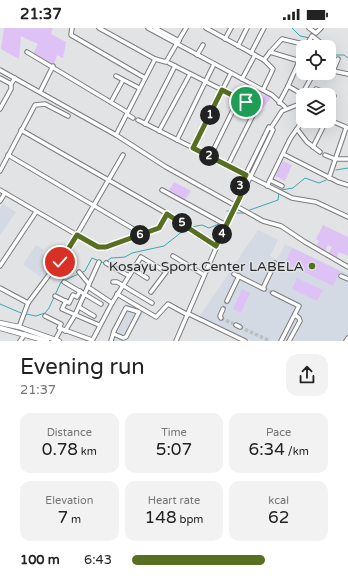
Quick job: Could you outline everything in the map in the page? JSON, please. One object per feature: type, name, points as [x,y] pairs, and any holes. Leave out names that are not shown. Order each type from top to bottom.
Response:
[{"type":"main road","points":[[0,323],[19,327],[57,340]]},
{"type":"main road","points":[[0,328],[47,341]]},
{"type":"street","points":[[72,28],[71,35],[145,78]]},
{"type":"street","points":[[99,28],[155,59],[166,62],[186,28]]},
{"type":"street","points":[[148,28],[178,42]]},
{"type":"street","points":[[155,28],[214,64],[263,90],[285,107]]},
{"type":"street","points":[[225,39],[231,28]]},
{"type":"street","points":[[238,46],[247,28]]},
{"type":"street","points":[[242,78],[264,28]]},
{"type":"street","points":[[309,28],[316,33],[320,28]]},
{"type":"street","points":[[210,29],[225,39],[264,60],[273,69],[263,90]]},
{"type":"street","points":[[264,60],[282,39],[296,43]]},
{"type":"street","points":[[197,54],[203,45]]},
{"type":"street","points":[[27,52],[53,66],[134,118]]},
{"type":"street","points":[[270,52],[296,60]]},
{"type":"street","points":[[116,135],[155,59]]},
{"type":"street","points":[[169,64],[246,102]]},
{"type":"street","points":[[177,140],[214,64]]},
{"type":"street","points":[[40,92],[53,66]]},
{"type":"street","points":[[145,124],[175,66]]},
{"type":"street","points":[[0,70],[116,135],[166,167],[246,212],[266,222],[281,226],[348,267]]},
{"type":"street","points":[[280,103],[296,71]]},
{"type":"street","points":[[336,71],[348,74]]},
{"type":"street","points":[[193,148],[231,73]]},
{"type":"street","points":[[159,131],[190,74]]},
{"type":"street","points":[[116,76],[139,88]]},
{"type":"street","points":[[0,78],[11,84]]},
{"type":"street","points":[[0,109],[15,78]]},
{"type":"street","points":[[111,102],[123,80]]},
{"type":"street","points":[[288,86],[302,94],[310,80]]},
{"type":"street","points":[[54,106],[56,101]]},
{"type":"street","points":[[210,156],[237,102]]},
{"type":"street","points":[[0,171],[34,107],[39,104],[45,104],[68,116]]},
{"type":"street","points":[[176,341],[189,315],[216,246],[241,195],[238,191],[248,176],[268,128],[271,128],[282,111],[296,105]]},
{"type":"street","points":[[228,165],[254,112]]},
{"type":"street","points":[[138,120],[267,186],[296,199],[316,202],[348,217]]},
{"type":"street","points":[[329,178],[347,128],[336,123]]},
{"type":"street","points":[[313,147],[325,128]]},
{"type":"street","points":[[267,186],[282,154],[297,129],[313,147],[320,152]]},
{"type":"street","points":[[21,130],[187,225],[200,237],[216,246]]},
{"type":"street","points":[[282,154],[329,178],[348,185]]},
{"type":"street","points":[[8,155],[142,234]]},
{"type":"street","points":[[19,327],[28,303],[60,262],[123,155]]},
{"type":"street","points":[[325,155],[335,159],[348,159]]},
{"type":"street","points":[[270,180],[282,186]]},
{"type":"street","points":[[0,190],[12,195],[36,212],[98,247],[104,248],[159,228],[167,214]]},
{"type":"street","points":[[162,190],[226,225]]},
{"type":"street","points":[[0,201],[5,193]]},
{"type":"street","points":[[0,266],[36,212]]},
{"type":"street","points":[[173,256],[204,275]]},
{"type":"street","points":[[45,316],[61,324],[59,328],[92,341],[99,325],[117,294],[141,257],[166,272],[151,292]]},
{"type":"street","points":[[57,340],[75,315],[99,262]]},
{"type":"street","points":[[106,263],[128,276]]},
{"type":"street","points":[[234,274],[264,288],[275,263]]},
{"type":"street","points":[[133,269],[147,278]]},
{"type":"street","points":[[80,273],[89,286],[112,303]]},
{"type":"street","points":[[227,301],[239,276]]},
{"type":"street","points":[[341,276],[348,279]]},
{"type":"street","points":[[64,282],[101,304]]},
{"type":"street","points":[[113,282],[123,285],[152,303]]},
{"type":"street","points":[[0,288],[28,303]]},
{"type":"street","points":[[55,296],[69,303],[73,295],[77,297],[80,291]]},
{"type":"street","points":[[273,292],[299,305],[282,340],[289,341],[300,321],[295,315]]},
{"type":"street","points":[[117,294],[158,317],[168,304],[245,341]]},
{"type":"street","points":[[138,306],[144,298]]},
{"type":"street","points":[[66,301],[62,309],[99,325]]},
{"type":"street","points":[[79,307],[94,316]]},
{"type":"street","points":[[112,341],[115,335],[114,331],[126,308],[128,307],[139,312],[126,337],[123,338],[115,335]]},
{"type":"street","points":[[221,318],[220,316],[223,309]]},
{"type":"street","points":[[236,325],[240,327]]},
{"type":"street","points":[[20,341],[25,334]]},
{"type":"shaded area","points":[[4,28],[53,28],[51,34],[66,42],[63,58],[57,55],[54,65],[33,54],[38,44],[21,36],[19,59],[1,49]]},
{"type":"shaded area","points":[[266,94],[271,98],[260,111],[247,104],[251,97],[261,101]]},
{"type":"shaded area","points":[[283,161],[292,165],[285,181],[275,176]]},
{"type":"shaded area","points":[[174,182],[191,191],[184,201],[168,192]]},
{"type":"shaded area","points":[[3,204],[16,212],[0,235],[0,208]]},
{"type":"shaded area","points":[[323,225],[348,237],[348,256],[339,252],[336,259],[328,254],[332,247],[328,245],[325,251],[316,247],[319,241],[316,239]]},
{"type":"shaded area","points":[[258,230],[278,240],[270,256],[277,260],[285,244],[348,274],[348,341],[251,341],[199,317]]},
{"type":"shaded area","points":[[36,245],[44,250],[42,253],[55,265],[42,278],[23,264]]},
{"type":"shaded area","name":"Kosayu Sport Center LABELA","points":[[292,248],[340,271],[333,286],[285,263]]},
{"type":"shaded area","points":[[297,278],[323,290],[317,301],[292,289]]},
{"type":"shaded area","points":[[242,289],[250,293],[241,313],[233,309]]},
{"type":"shaded area","points":[[128,301],[145,311],[126,341],[109,341],[113,334],[110,331]]},
{"type":"waterway","points":[[292,28],[300,36],[310,38]]},
{"type":"waterway","points":[[336,55],[344,55],[348,58]]},
{"type":"waterway","points":[[336,170],[348,168]]},
{"type":"waterway","points":[[281,190],[293,188],[305,178],[319,183],[326,180]]},
{"type":"waterway","points":[[247,211],[278,200],[279,193]]},
{"type":"waterway","points":[[235,213],[244,213]]},
{"type":"waterway","points":[[191,227],[202,225],[209,228],[219,224]]},
{"type":"waterway","points":[[107,261],[111,258],[125,257],[132,253],[164,246],[188,227]]},
{"type":"waterway","points":[[26,314],[36,316],[45,313],[49,308],[61,282],[85,271],[92,258],[104,263]]},
{"type":"waterway","points":[[0,304],[21,313]]},
{"type":"tunnel","points":[[264,289],[273,293]]},
{"type":"tunnel","points":[[223,309],[227,301]]},
{"type":"tunnel","points":[[221,318],[236,325]]},
{"type":"tunnel","points":[[240,327],[270,341]]},
{"type":"place","name":"Kosayu Sport Center LABELA","points":[[312,266]]},
{"type":"route","points":[[60,262],[77,235],[98,247],[104,248],[159,228],[167,214],[187,225],[200,237],[216,246],[241,195],[238,191],[246,175],[193,148],[222,90],[246,102]]}]
